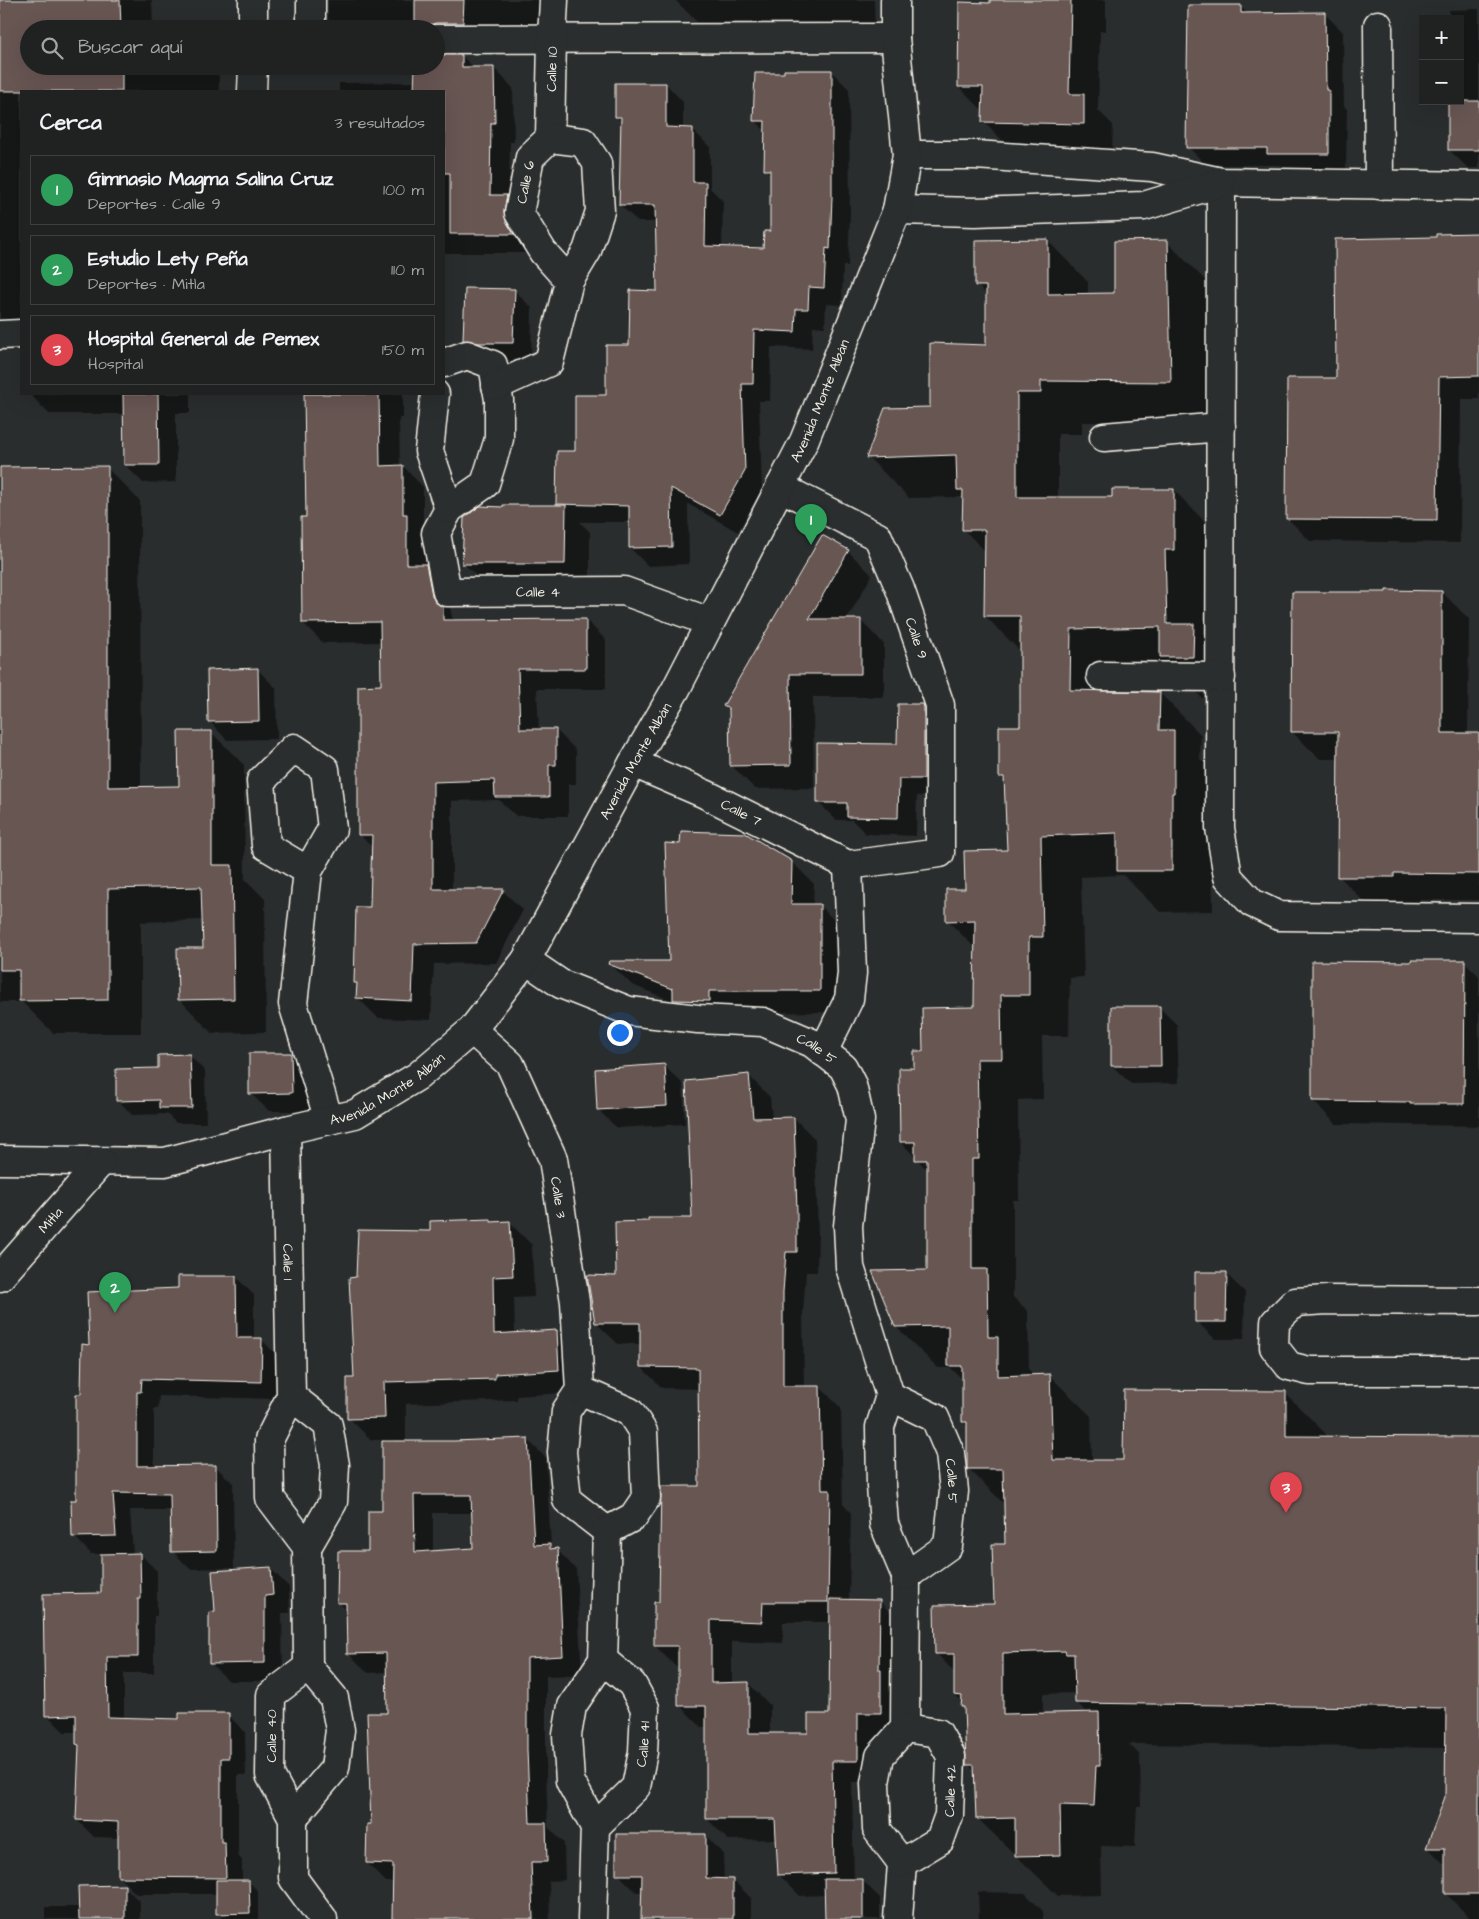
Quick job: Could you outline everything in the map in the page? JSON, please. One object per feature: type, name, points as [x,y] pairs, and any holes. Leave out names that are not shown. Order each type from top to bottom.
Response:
[{"type":"street","points":[[253,0],[253,20]]},
{"type":"street","points":[[311,0],[311,20]]},
{"type":"street","name":"Calle 10","points":[[550,138],[554,0]]},
{"type":"street","name":"Avenida Monte Albán","points":[[0,1160],[165,1162],[355,1114],[418,1076],[472,1030],[526,960],[676,689],[804,441],[896,210],[908,155],[895,38],[895,0]]},
{"type":"street","points":[[1378,25],[1379,185]]},
{"type":"street","points":[[445,39],[895,38]]},
{"type":"street","points":[[252,75],[252,90]]},
{"type":"street","points":[[496,386],[549,362],[569,281],[587,251],[600,211],[597,163],[582,142],[550,138]]},
{"type":"street","name":"Calle 6","points":[[550,138],[530,157],[519,213],[542,252],[569,281]]},
{"type":"street","points":[[908,155],[975,155],[1152,166],[1222,182],[1479,186]]},
{"type":"street","points":[[896,210],[975,212],[1144,206],[1222,182]]},
{"type":"street","points":[[1222,182],[1220,828],[1228,877],[1252,903],[1279,916],[1479,918]]},
{"type":"street","points":[[0,335],[20,334]]},
{"type":"street","name":"Calle 4","points":[[445,363],[467,355],[493,365],[500,400],[500,440],[485,484],[449,509],[436,533],[447,592],[624,591],[710,622]]},
{"type":"street","points":[[435,395],[429,451],[449,509]]},
{"type":"street","points":[[1104,436],[1222,427]]},
{"type":"street","name":"Calle 9","points":[[780,488],[878,537],[900,589],[940,705],[940,853],[848,865]]},
{"type":"street","points":[[1101,676],[1221,677]]},
{"type":"street","name":"Calle 7","points":[[634,763],[705,794],[848,865]]},
{"type":"street","points":[[823,1052],[849,999],[852,973],[848,865]]},
{"type":"street","points":[[308,871],[293,1004],[328,1120]]},
{"type":"street","name":"Calle 5","points":[[526,960],[561,984],[629,1011],[698,1019],[763,1022],[812,1043],[843,1067],[852,1085],[860,1120],[848,1226],[850,1266],[890,1396],[935,1418],[950,1453],[954,1491],[948,1546],[906,1576]]},
{"type":"street","name":"Calle 3","points":[[472,1030],[510,1064],[554,1159],[575,1302],[580,1390]]},
{"type":"street","name":"Calle 1","points":[[286,1130],[291,1396],[269,1440],[270,1498],[307,1546]]},
{"type":"street","name":"Mitla","points":[[0,1277],[101,1162]]},
{"type":"street","points":[[1479,1301],[1327,1300],[1295,1302],[1275,1322],[1274,1347],[1289,1366],[1309,1371],[1479,1372]]},
{"type":"street","points":[[580,1390],[630,1412],[643,1432],[646,1498],[633,1517],[607,1531],[567,1500],[562,1452],[566,1411],[580,1390]]},
{"type":"street","points":[[291,1396],[328,1425],[335,1465],[333,1502],[307,1546],[308,1667],[334,1698],[340,1730],[335,1768],[293,1818]]},
{"type":"street","points":[[890,1396],[880,1427],[881,1486],[884,1524],[906,1576],[905,1728],[880,1756],[875,1783],[877,1830],[902,1863],[898,1919]]},
{"type":"street","points":[[592,1919],[595,1827],[570,1781],[567,1735],[572,1706],[603,1660],[607,1531]]},
{"type":"street","name":"Calle 41","points":[[595,1827],[636,1787],[643,1752],[645,1708],[632,1684],[603,1660]]},
{"type":"street","name":"Calle 40","points":[[308,1667],[271,1695],[270,1775],[293,1818],[293,1878],[323,1919]]},
{"type":"street","name":"Calle 42","points":[[902,1863],[940,1840],[949,1815],[951,1756],[938,1733],[905,1728]]},
{"type":"building","points":[[0,0],[120,0],[121,20],[20,20],[20,75],[122,75],[122,90],[0,91]]},
{"type":"building","points":[[415,0],[464,0],[463,23],[445,23],[445,20],[415,20]]},
{"type":"building","points":[[990,0],[1071,0],[1069,94],[1084,94],[1084,124],[982,122],[983,87],[958,87],[959,2],[990,3]]},
{"type":"building","points":[[1188,5],[1241,5],[1241,13],[1325,12],[1326,90],[1329,90],[1329,154],[1267,154],[1267,148],[1186,148]]},
{"type":"building","points":[[445,55],[462,55],[462,67],[494,67],[495,123],[491,123],[490,195],[507,195],[504,211],[506,221],[514,234],[450,234],[450,173],[445,173],[445,90],[414,90],[415,75],[445,75]]},
{"type":"building","points":[[784,70],[832,70],[832,197],[830,249],[826,248],[824,288],[809,287],[808,309],[796,309],[795,332],[754,330],[753,384],[742,384],[745,471],[720,515],[671,488],[672,547],[629,548],[629,506],[556,504],[557,451],[575,451],[575,395],[606,395],[606,345],[629,345],[630,290],[657,291],[655,205],[619,205],[621,117],[615,117],[615,83],[666,83],[666,127],[693,128],[693,182],[706,182],[705,246],[763,248],[764,231],[770,231],[770,170],[764,170],[765,121],[753,121],[755,73],[784,73]]},
{"type":"building","points":[[1464,101],[1479,101],[1479,150],[1448,150],[1448,105],[1464,105]]},
{"type":"building","points":[[1479,233],[1479,376],[1439,377],[1437,520],[1286,519],[1287,378],[1336,378],[1335,239],[1436,237],[1436,234]]},
{"type":"building","points":[[1048,239],[1048,294],[1114,293],[1114,241],[1168,240],[1171,382],[1041,381],[1041,393],[1017,393],[1017,497],[1112,497],[1112,489],[1174,489],[1174,550],[1165,550],[1167,624],[1194,624],[1193,657],[1160,657],[1160,627],[1071,629],[1070,690],[1160,692],[1159,730],[1174,730],[1172,871],[1117,871],[1117,833],[1041,836],[1043,937],[1029,937],[1029,995],[1001,995],[1002,1059],[977,1059],[979,1159],[972,1159],[972,1269],[987,1269],[988,1337],[998,1337],[998,1376],[1050,1374],[1053,1460],[1123,1460],[1124,1390],[1286,1391],[1286,1436],[1479,1437],[1479,1894],[1445,1894],[1445,1848],[1426,1848],[1445,1797],[1446,1708],[1075,1703],[1074,1654],[1066,1654],[1065,1651],[1003,1653],[1003,1714],[1099,1712],[1100,1766],[1096,1766],[1094,1806],[1060,1805],[1061,1855],[1015,1856],[1015,1818],[976,1819],[974,1765],[966,1765],[964,1707],[961,1707],[962,1696],[954,1695],[954,1654],[935,1654],[934,1605],[994,1604],[992,1544],[1005,1544],[1003,1469],[967,1469],[967,1422],[962,1422],[962,1366],[948,1366],[948,1326],[895,1327],[872,1271],[927,1270],[927,1160],[915,1160],[915,1142],[900,1142],[899,1068],[914,1068],[914,1051],[923,1051],[922,1008],[974,1007],[975,920],[946,921],[946,889],[965,889],[964,851],[1007,850],[1004,777],[999,777],[999,726],[1020,726],[1020,616],[984,616],[985,530],[962,530],[963,490],[957,490],[956,455],[866,458],[885,408],[930,407],[930,343],[986,345],[986,286],[975,286],[975,240]]},
{"type":"building","points":[[465,288],[515,289],[513,343],[478,343],[463,340]]},
{"type":"building","points":[[123,395],[158,395],[159,465],[124,465]]},
{"type":"building","points":[[304,395],[379,395],[380,466],[403,465],[403,514],[407,514],[407,564],[426,564],[432,595],[435,602],[443,607],[443,620],[586,619],[586,669],[518,669],[520,729],[556,729],[556,765],[549,765],[549,797],[495,797],[494,780],[433,782],[433,889],[504,889],[476,943],[414,944],[412,1001],[356,998],[357,983],[354,983],[356,907],[370,907],[372,835],[358,835],[358,686],[381,685],[380,622],[302,623],[301,517],[306,517]]},
{"type":"building","points":[[108,466],[108,787],[179,786],[178,731],[212,731],[212,865],[232,865],[234,999],[178,1000],[177,948],[203,948],[201,887],[108,889],[108,1000],[19,1001],[19,970],[0,970],[0,467]]},
{"type":"building","points":[[503,505],[566,505],[565,564],[462,564],[464,518],[480,506],[503,507]]},
{"type":"building","points":[[822,535],[849,550],[809,619],[861,619],[861,674],[790,674],[791,765],[730,766],[729,709],[723,706]]},
{"type":"building","points":[[1386,590],[1442,591],[1442,733],[1479,733],[1479,874],[1394,873],[1394,877],[1337,877],[1338,732],[1291,732],[1292,592],[1386,592]]},
{"type":"building","points":[[258,668],[259,721],[208,722],[207,670]]},
{"type":"building","points":[[898,704],[923,704],[924,779],[899,779],[898,818],[847,817],[847,803],[817,803],[817,743],[897,744]]},
{"type":"building","points":[[681,831],[745,833],[792,861],[791,904],[820,904],[820,991],[709,991],[709,1001],[673,1000],[673,989],[608,964],[609,961],[669,961],[665,843],[680,844]]},
{"type":"building","points":[[1411,960],[1465,960],[1464,1104],[1312,1101],[1312,961],[1411,962]]},
{"type":"building","points":[[1111,1006],[1160,1006],[1161,1066],[1111,1066]]},
{"type":"building","points":[[249,1053],[291,1053],[292,1093],[249,1094]]},
{"type":"building","points":[[190,1054],[192,1108],[159,1108],[159,1100],[116,1101],[116,1069],[158,1068],[158,1055]]},
{"type":"building","points":[[665,1064],[667,1106],[597,1110],[595,1069]]},
{"type":"building","points":[[749,1074],[753,1118],[794,1117],[797,1252],[786,1252],[783,1292],[783,1386],[820,1386],[822,1490],[830,1490],[828,1602],[763,1602],[762,1622],[711,1620],[711,1683],[749,1682],[749,1733],[808,1733],[808,1714],[829,1714],[830,1599],[880,1600],[879,1670],[881,1670],[881,1713],[858,1713],[858,1761],[832,1761],[834,1873],[778,1875],[775,1819],[706,1819],[706,1706],[678,1706],[678,1646],[654,1646],[654,1602],[659,1602],[661,1486],[699,1486],[698,1368],[640,1367],[640,1323],[595,1323],[587,1275],[616,1276],[615,1222],[648,1221],[648,1218],[692,1218],[686,1081]]},
{"type":"building","points":[[491,1219],[491,1222],[510,1221],[513,1276],[493,1277],[494,1334],[557,1330],[559,1370],[495,1374],[495,1379],[384,1382],[385,1418],[347,1419],[347,1378],[354,1378],[349,1278],[356,1277],[358,1230],[430,1231],[430,1221]]},
{"type":"building","points":[[1195,1272],[1227,1272],[1226,1322],[1195,1322]]},
{"type":"building","points":[[178,1276],[236,1276],[237,1338],[262,1338],[261,1382],[142,1379],[141,1392],[137,1392],[137,1466],[216,1465],[217,1551],[171,1552],[170,1494],[113,1493],[116,1536],[72,1537],[71,1500],[76,1500],[76,1394],[81,1394],[82,1344],[89,1345],[87,1292],[178,1288]]},
{"type":"building","points":[[528,1438],[534,1545],[550,1544],[550,1549],[558,1548],[563,1656],[527,1658],[527,1750],[530,1823],[546,1823],[547,1862],[531,1862],[533,1919],[392,1919],[393,1864],[366,1863],[367,1824],[371,1824],[367,1713],[387,1713],[386,1653],[347,1654],[346,1603],[337,1603],[338,1551],[368,1551],[368,1511],[382,1511],[382,1441]],"holes":[[[414,1495],[471,1495],[473,1548],[415,1552]]]},
{"type":"building","points":[[140,1553],[141,1599],[138,1599],[138,1657],[107,1657],[108,1717],[179,1719],[179,1713],[229,1713],[229,1758],[221,1758],[221,1842],[225,1842],[226,1878],[118,1877],[118,1822],[76,1820],[79,1745],[76,1744],[76,1715],[45,1716],[43,1594],[101,1593],[101,1554]]},
{"type":"building","points":[[271,1567],[273,1595],[265,1596],[265,1663],[209,1664],[209,1612],[215,1611],[212,1571]]},
{"type":"building","points":[[616,1834],[706,1834],[706,1878],[733,1879],[733,1919],[641,1919],[642,1875],[616,1875]]},
{"type":"building","points":[[824,1879],[863,1879],[863,1919],[825,1919]]},
{"type":"building","points":[[216,1880],[249,1880],[250,1913],[216,1914]]},
{"type":"building","points":[[125,1885],[125,1919],[79,1919],[78,1886]]},
{"type":"place","name":"Gimnasio Magma Salina Cruz","points":[[811,545]]},
{"type":"place","name":"Estudio Lety Peña","points":[[115,1313]]},
{"type":"place","name":"Hospital General de Pemex","points":[[1286,1513]]}]
